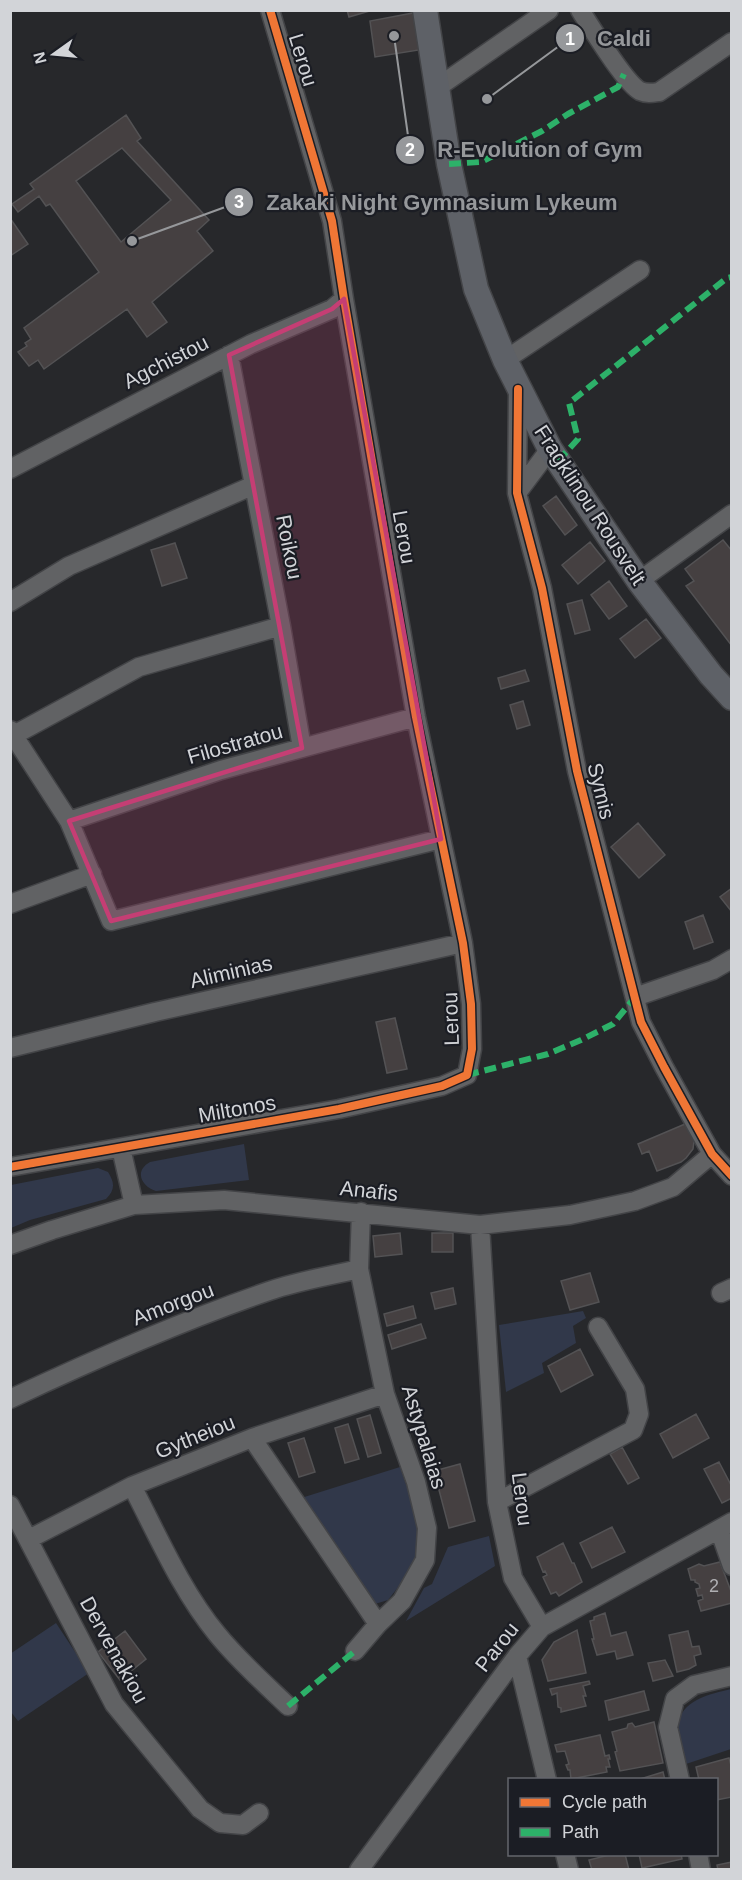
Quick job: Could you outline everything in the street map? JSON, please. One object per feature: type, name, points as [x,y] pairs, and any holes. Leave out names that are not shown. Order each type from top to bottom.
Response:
[{"type":"main road","name":"Fragklinou Rousvelt","points":[[425,10],[459,215],[476,289],[505,360],[550,449],[639,581],[711,675],[732,698]]},
{"type":"street","name":"Lerou","points":[[270,10],[332,221],[416,717],[463,943],[471,1005],[472,1049],[467,1075]]},
{"type":"street","points":[[438,87],[549,10]]},
{"type":"street","points":[[580,10],[624,74],[637,90],[648,94],[659,92],[732,42]]},
{"type":"street","points":[[505,360],[640,270]]},
{"type":"street","name":"Agchistou","points":[[10,469],[229,355],[332,309],[344,299]]},
{"type":"street","name":"Roikou","points":[[229,355],[302,748]]},
{"type":"street","name":"Symis","points":[[518,389],[517,493],[542,588],[577,771],[641,1022],[712,1154],[732,1176]]},
{"type":"street","points":[[517,493],[550,449]]},
{"type":"street","points":[[10,602],[69,566],[254,484]]},
{"type":"street","points":[[639,581],[732,514]]},
{"type":"street","points":[[281,626],[139,667],[12,732],[69,821],[111,921],[441,839]]},
{"type":"street","name":"Filostratou","points":[[69,821],[221,770],[416,717]]},
{"type":"street","points":[[10,904],[92,874]]},
{"type":"street","name":"Aliminias","points":[[10,1048],[155,1012],[463,943]]},
{"type":"street","points":[[635,997],[712,970],[732,959]]},
{"type":"street","name":"Miltonos","points":[[10,1167],[339,1109],[442,1086],[467,1075]]},
{"type":"street","points":[[121,1148],[134,1205]]},
{"type":"street","name":"Anafis","points":[[10,1245],[134,1205],[224,1200],[480,1225],[570,1215],[635,1201],[673,1187],[712,1154]]},
{"type":"street","name":"Astypalaias","points":[[355,1651],[402,1601],[425,1560],[427,1528],[416,1482],[385,1394],[359,1269],[361,1212]]},
{"type":"street","name":"Lerou","points":[[480,1225],[497,1502],[513,1578],[542,1627]]},
{"type":"street","name":"Amorgou","points":[[10,1399],[150,1336],[272,1290],[359,1269]]},
{"type":"street","points":[[497,1502],[633,1430],[639,1414],[635,1389],[598,1327]]},
{"type":"street","name":"Gytheiou","points":[[29,1539],[132,1486],[252,1438],[385,1394]]},
{"type":"street","points":[[252,1438],[378,1624]]},
{"type":"street","points":[[132,1486],[181,1581],[217,1633],[257,1677],[288,1706]]},
{"type":"street","name":"Dervenakiou","points":[[10,1505],[114,1704],[200,1809],[220,1823],[243,1825],[259,1814]]},
{"type":"street","points":[[725,1526],[732,1566]]},
{"type":"street","name":"Parou","points":[[359,1869],[516,1656],[542,1627],[725,1526]]},
{"type":"street","points":[[516,1656],[547,1778]]},
{"type":"street","points":[[680,1778],[668,1727],[675,1699],[694,1685],[732,1676]]},
{"type":"highlighted area","points":[[344,299],[441,839],[111,921],[69,821],[302,748],[229,355],[332,309]]},
{"type":"shaded area","points":[[244,1144],[249,1180],[156,1191],[146,1186],[141,1178],[142,1170],[150,1162]]},
{"type":"shaded area","points":[[98,1168],[108,1172],[113,1183],[111,1193],[106,1199],[30,1220],[11,1228],[11,1185]]},
{"type":"shaded area","points":[[583,1311],[586,1318],[573,1326],[576,1343],[542,1363],[544,1373],[506,1392],[499,1325]]},
{"type":"shaded area","points":[[400,1467],[421,1528],[414,1567],[388,1600],[375,1604],[298,1499]]},
{"type":"shaded area","points":[[489,1536],[495,1566],[406,1621],[424,1588],[432,1584],[448,1547]]},
{"type":"shaded area","points":[[56,1623],[89,1673],[18,1721],[11,1712],[10,1654]]},
{"type":"shaded area","points":[[731,1689],[731,1749],[686,1764],[678,1727],[684,1710],[697,1700]]},
{"type":"building","points":[[347,10],[373,10],[349,17]]},
{"type":"building","points":[[413,13],[419,50],[375,57],[370,21]]},
{"type":"building","points":[[126,115],[141,138],[137,141],[209,220],[197,231],[213,251],[152,302],[167,322],[147,337],[127,309],[44,369],[38,360],[29,366],[18,352],[27,346],[25,343],[31,339],[24,328],[99,272],[50,204],[46,206],[39,196],[18,212],[12,204],[34,189],[30,184]],"holes":[[[122,148],[171,200],[121,242],[76,181]]]},
{"type":"building","points":[[10,218],[28,244],[10,256]]},
{"type":"building","points":[[556,496],[577,525],[565,535],[543,506]]},
{"type":"building","points":[[723,540],[732,551],[732,646],[686,586],[694,581],[685,569]]},
{"type":"building","points":[[590,542],[605,561],[578,584],[562,565]]},
{"type":"building","points":[[175,543],[187,578],[162,586],[151,550]]},
{"type":"building","points":[[609,581],[627,606],[609,619],[591,595]]},
{"type":"building","points":[[582,600],[590,630],[575,634],[567,604]]},
{"type":"building","points":[[646,619],[661,638],[635,658],[620,639]]},
{"type":"building","points":[[525,670],[529,681],[501,689],[498,678]]},
{"type":"building","points":[[523,701],[530,725],[517,729],[510,705]]},
{"type":"building","points":[[638,823],[665,855],[639,878],[611,847]]},
{"type":"building","points":[[732,888],[732,912],[720,897]]},
{"type":"building","points":[[703,915],[713,942],[694,949],[685,922]]},
{"type":"building","points":[[395,1018],[407,1069],[387,1073],[376,1022]]},
{"type":"building","points":[[685,1124],[694,1141],[693,1149],[681,1162],[657,1171],[649,1151],[642,1154],[638,1144]]},
{"type":"building","points":[[400,1233],[402,1254],[375,1257],[373,1236]]},
{"type":"building","points":[[432,1233],[453,1233],[453,1252],[432,1252]]},
{"type":"building","points":[[590,1273],[599,1302],[570,1310],[561,1281]]},
{"type":"building","points":[[453,1288],[456,1304],[435,1309],[431,1293]]},
{"type":"building","points":[[413,1306],[416,1318],[387,1326],[384,1314]]},
{"type":"building","points":[[421,1324],[426,1338],[392,1349],[388,1335]]},
{"type":"building","points":[[580,1349],[593,1375],[561,1392],[548,1366]]},
{"type":"building","points":[[696,1414],[709,1438],[673,1458],[660,1434]]},
{"type":"building","points":[[370,1415],[381,1453],[368,1457],[357,1419]]},
{"type":"building","points":[[348,1424],[359,1459],[345,1463],[335,1428]]},
{"type":"building","points":[[304,1438],[315,1472],[299,1477],[288,1443]]},
{"type":"building","points":[[622,1447],[639,1478],[628,1484],[610,1454]]},
{"type":"building","points":[[719,1462],[732,1487],[732,1498],[722,1503],[704,1469]]},
{"type":"building","points":[[460,1464],[475,1521],[449,1528],[434,1471]]},
{"type":"building","points":[[612,1527],[625,1552],[592,1568],[580,1543]]},
{"type":"building","points":[[563,1543],[582,1582],[559,1596],[556,1592],[551,1594],[543,1577],[547,1575],[545,1571],[543,1572],[537,1557]]},
{"type":"building","points":[[720,1562],[732,1594],[732,1603],[701,1611],[698,1601],[703,1599],[702,1595],[698,1596],[696,1589],[700,1588],[699,1584],[691,1580],[688,1569],[699,1564],[704,1566]]},
{"type":"building","points":[[605,1613],[611,1636],[626,1632],[633,1655],[617,1659],[615,1651],[597,1655],[590,1621]]},
{"type":"building","points":[[577,1630],[586,1673],[548,1681],[542,1660],[554,1642]]},
{"type":"building","points":[[125,1631],[146,1659],[120,1680],[98,1652]]},
{"type":"building","points":[[688,1631],[692,1647],[699,1646],[701,1654],[694,1656],[696,1665],[677,1672],[669,1635]]},
{"type":"building","points":[[665,1660],[673,1676],[653,1681],[648,1663]]},
{"type":"building","points":[[589,1681],[590,1684],[583,1686],[586,1706],[561,1712],[561,1708],[558,1707],[557,1693],[552,1695],[550,1689]]},
{"type":"building","points":[[644,1691],[649,1710],[609,1720],[605,1701]]},
{"type":"building","points":[[654,1722],[663,1763],[620,1771],[612,1732],[627,1728],[628,1724],[632,1723],[635,1727]]},
{"type":"building","points":[[600,1735],[605,1756],[609,1755],[610,1767],[606,1767],[607,1772],[571,1778],[570,1770],[566,1765],[569,1764],[565,1751],[557,1752],[555,1745]]},
{"type":"building","points":[[729,1758],[732,1769],[732,1797],[718,1800],[718,1778],[699,1778],[696,1767]]},
{"type":"building","points":[[663,1772],[664,1778],[644,1778]]},
{"type":"building","points":[[605,1856],[626,1856],[629,1870],[592,1870],[589,1860]]},
{"type":"building","points":[[639,1856],[681,1856],[682,1859],[642,1868]]},
{"type":"building","points":[[732,1862],[732,1870],[718,1870],[717,1865]]},
{"type":"marked path","points":[[449,164],[481,162],[542,131],[618,87],[624,74]]},
{"type":"marked path","points":[[558,461],[578,439],[569,403],[727,278],[732,277]]},
{"type":"marked path","points":[[467,1075],[548,1054],[581,1040],[613,1024],[635,997]]},
{"type":"marked path","points":[[288,1706],[355,1651]]},
{"type":"cycle path","points":[[10,1167],[339,1109],[442,1086],[467,1075],[472,1049],[471,1004],[463,943],[416,717],[332,221],[270,10]]},
{"type":"cycle path","points":[[518,389],[517,493],[542,588],[577,771],[641,1022],[712,1154],[732,1176]]},
{"type":"place","name":"R-Evolution of Gym","points":[[394,36]]},
{"type":"place","name":"Caldi","points":[[487,99]]},
{"type":"place","name":"Zakaki Night Gymnasium Lykeum","points":[[132,241]]}]
